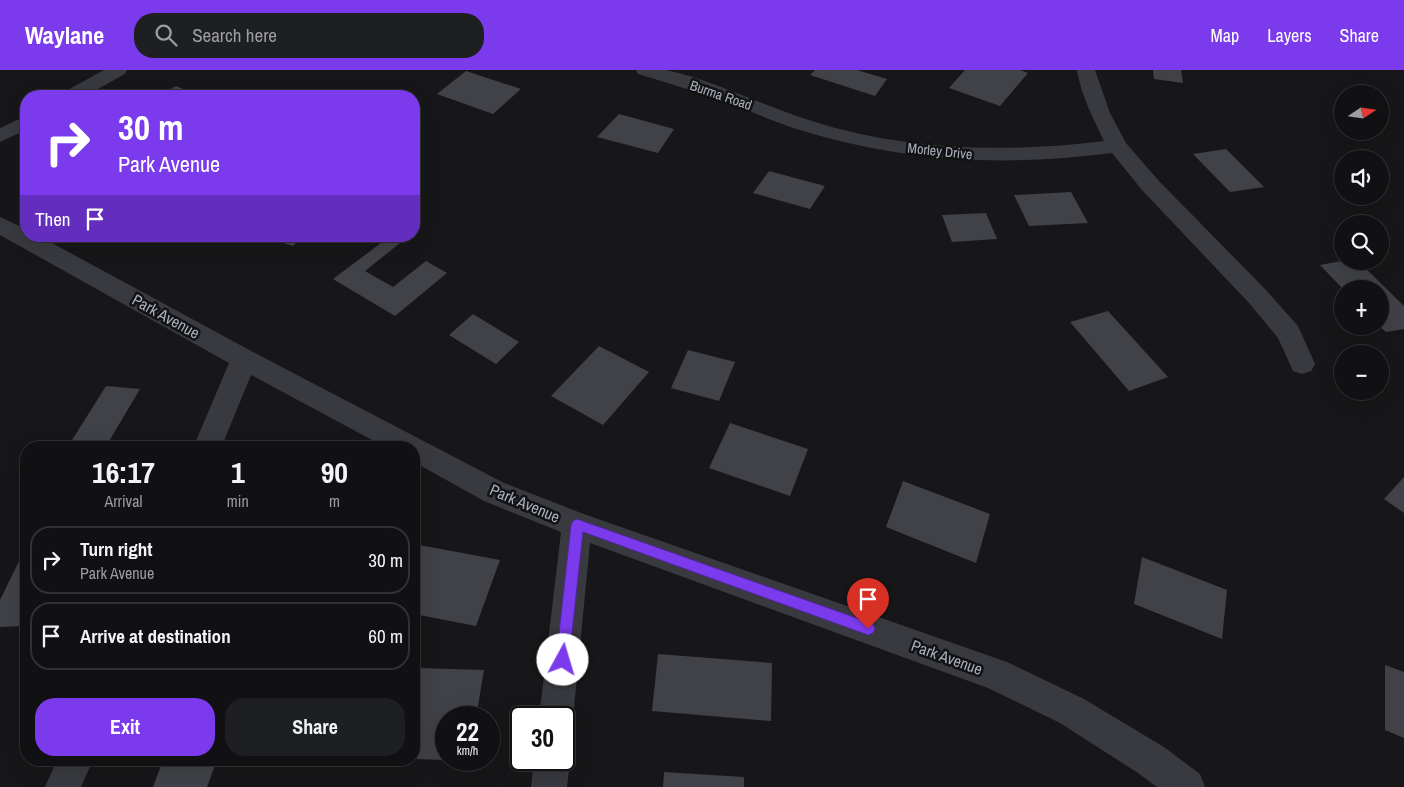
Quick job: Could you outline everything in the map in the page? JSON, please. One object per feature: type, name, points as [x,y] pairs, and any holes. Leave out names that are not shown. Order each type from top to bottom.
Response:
[{"type":"street","points":[[82,90],[118,70]]},
{"type":"street","name":"Burma Road","points":[[645,70],[738,100],[768,112]]},
{"type":"street","points":[[1086,70],[1088,82],[1100,113],[1117,146],[1139,173],[1264,304],[1288,333],[1302,364]]},
{"type":"street","name":"Morley Drive","points":[[768,112],[817,130],[873,143],[933,152],[1021,156],[1070,153],[1117,146]]},
{"type":"street","points":[[0,136],[20,125]]},
{"type":"street","name":"Park Avenue","points":[[0,225],[20,236]]},
{"type":"street","name":"Park Avenue","points":[[31,242],[244,359],[400,441]]},
{"type":"street","points":[[209,441],[244,359]]},
{"type":"street","name":"Park Avenue","points":[[420,452],[494,492],[577,525],[995,674],[1072,711],[1151,760],[1187,787]]},
{"type":"street","points":[[557,706],[577,525]]},
{"type":"street","points":[[63,787],[72,766]]},
{"type":"street","points":[[549,787],[551,771]]},
{"type":"building","points":[[815,70],[857,70],[887,79],[875,96],[810,75]]},
{"type":"building","points":[[965,70],[1020,70],[1028,73],[1000,106],[949,88]]},
{"type":"building","points":[[1153,70],[1181,70],[1183,83],[1154,79]]},
{"type":"building","points":[[466,71],[521,89],[493,114],[437,94]]},
{"type":"building","points":[[176,86],[186,90],[169,90]]},
{"type":"building","points":[[619,114],[674,129],[658,153],[597,137]]},
{"type":"building","points":[[1226,149],[1264,187],[1230,192],[1193,154]]},
{"type":"building","points":[[769,171],[825,186],[810,209],[753,193]]},
{"type":"building","points":[[1071,192],[1088,223],[1029,226],[1014,195]]},
{"type":"building","points":[[986,213],[997,239],[952,242],[942,215]]},
{"type":"building","points":[[281,242],[297,242],[293,246]]},
{"type":"building","points":[[382,242],[400,243],[365,271],[393,287],[426,261],[447,273],[395,316],[333,279]]},
{"type":"building","points":[[1334,262],[1334,270],[1367,270],[1377,280],[1334,280],[1320,265]]},
{"type":"building","points":[[1389,291],[1404,306],[1404,329],[1389,332]]},
{"type":"building","points":[[1108,311],[1168,377],[1129,391],[1070,322]]},
{"type":"building","points":[[473,314],[519,342],[496,364],[449,335]]},
{"type":"building","points":[[599,346],[649,372],[603,425],[551,396]]},
{"type":"building","points":[[688,350],[735,362],[719,401],[671,388]]},
{"type":"building","points":[[106,386],[140,389],[109,441],[71,441]]},
{"type":"building","points":[[730,423],[808,449],[790,496],[709,468]]},
{"type":"building","points":[[1404,477],[1404,513],[1384,499]]},
{"type":"building","points":[[903,481],[990,514],[976,563],[886,527]]},
{"type":"building","points":[[420,545],[500,560],[476,626],[420,615]]},
{"type":"building","points":[[1142,557],[1227,590],[1222,639],[1134,604]]},
{"type":"building","points":[[20,559],[20,626],[0,627],[0,600]]},
{"type":"building","points":[[658,654],[772,663],[771,721],[652,711]]},
{"type":"building","points":[[1385,665],[1404,672],[1404,738],[1385,730]]},
{"type":"building","points":[[420,668],[484,670],[478,706],[435,706],[435,760],[420,759]]},
{"type":"building","points":[[161,766],[215,766],[207,787],[153,787]]},
{"type":"building","points":[[664,772],[744,777],[744,787],[663,787]]},
{"type":"route","points":[[563,660],[577,525],[868,629]]}]
